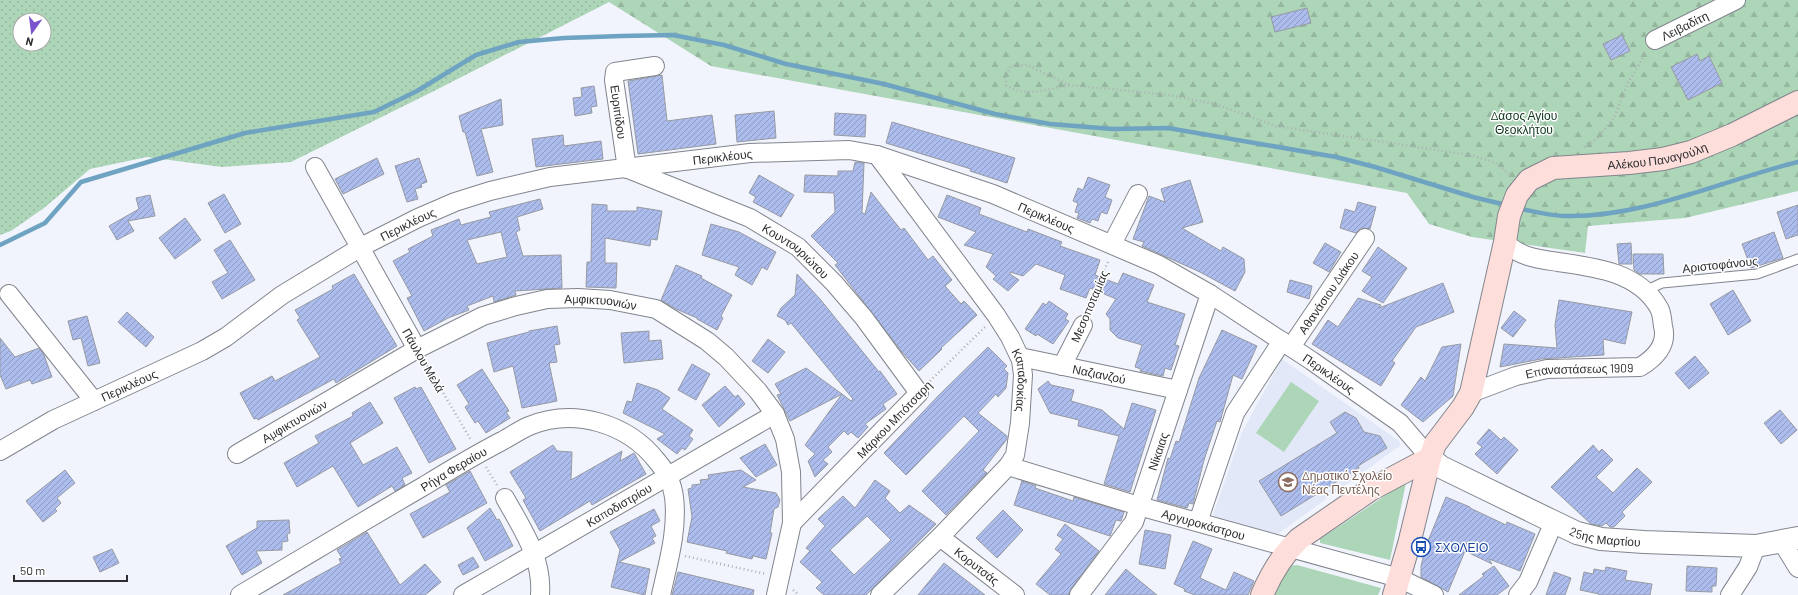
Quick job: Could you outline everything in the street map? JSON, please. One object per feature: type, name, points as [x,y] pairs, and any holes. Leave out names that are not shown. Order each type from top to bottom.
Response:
[{"type":"main road","name":"Αλέκου Παναγούλη","points":[[1519,192],[1529,180],[1553,168],[1629,163],[1663,159],[1691,152],[1732,135],[1798,102]]},
{"type":"main road","points":[[1396,587],[1430,458],[1441,435],[1463,407],[1471,393],[1505,242],[1509,216],[1519,192]]},
{"type":"main road","points":[[1262,595],[1272,573],[1289,548],[1370,490],[1430,458]]},
{"type":"street","name":"Λειβαδίτη","points":[[1655,40],[1736,0]]},
{"type":"street","name":"Ευριπίδου","points":[[627,168],[614,80],[615,72],[655,66]]},
{"type":"street","name":"Περικλέους","points":[[0,451],[53,420],[202,351],[238,328],[288,291],[361,247],[418,218],[455,202],[490,191],[550,177],[712,157],[779,151],[849,150],[877,155],[993,194],[1159,265],[1210,294],[1287,344],[1400,423],[1430,458]]},
{"type":"street","name":"Καπαδοκίας","points":[[877,155],[996,315],[1010,337],[1020,358],[1023,375],[1020,423],[1014,455],[1008,466],[940,537],[880,595]]},
{"type":"street","name":"Πάυλου Μελά","points":[[315,167],[417,349]]},
{"type":"street","name":"Κουντουριώτου","points":[[627,168],[750,218],[798,247],[834,283],[859,312],[919,393]]},
{"type":"street","points":[[1114,245],[1138,194]]},
{"type":"street","name":"Αθανάσιου Διάκου","points":[[1198,522],[1235,413],[1365,238]]},
{"type":"street","name":"Επαναστάσεως 1909","points":[[1471,393],[1516,376],[1547,369],[1640,367],[1660,351],[1665,331],[1660,309],[1645,291],[1622,275],[1592,267],[1523,255],[1515,251],[1505,242]]},
{"type":"street","points":[[9,294],[94,401]]},
{"type":"street","name":"Νίκαιας","points":[[1079,595],[1134,522],[1210,294]]},
{"type":"street","name":"Αμφικτυονιών","points":[[237,454],[417,349],[483,316],[516,306],[547,300],[578,298],[610,300],[656,309],[707,341],[741,373],[775,414],[785,439],[791,472],[792,523],[776,595]]},
{"type":"street","name":"Μεσοποταμίας","points":[[1062,366],[1083,324]]},
{"type":"street","name":"Ναζιανζού","points":[[1020,358],[1178,390]]},
{"type":"street","name":"Μάρκου Μπότσαρη","points":[[792,523],[919,393]]},
{"type":"street","name":"Καποδιστρίου","points":[[463,595],[775,414]]},
{"type":"street","name":"Ρήγα Φεραίου","points":[[240,595],[478,453],[529,426],[564,418],[611,426],[625,432],[638,441],[650,452],[669,476]]},
{"type":"street","name":"25ης Μαρτίου","points":[[1430,458],[1441,467],[1577,533],[1601,538],[1644,542],[1756,546],[1790,540]]},
{"type":"street","name":"Αργυροκάστρου","points":[[1008,466],[1139,506],[1289,548],[1396,587],[1434,595]]},
{"type":"street","points":[[661,595],[671,553],[675,514],[674,496],[669,476]]},
{"type":"street","points":[[505,498],[535,553],[540,571],[540,595]]},
{"type":"street","points":[[1518,595],[1528,582],[1554,522]]},
{"type":"street","name":"Κορυτσάς","points":[[940,537],[1015,595]]},
{"type":"street","points":[[1790,540],[1798,568]]},
{"type":"street","points":[[1730,595],[1748,567],[1756,546]]},
{"type":"lane","name":"Αριστοφάνους","points":[[1645,291],[1662,283],[1757,274],[1798,260]]},
{"type":"path","points":[[1578,150],[1597,138],[1614,118],[1632,76],[1655,40]]},
{"type":"path","points":[[1069,84],[1028,93],[1014,91],[1006,85],[1005,76],[1011,66],[1027,66],[1069,84],[1169,95],[1215,104],[1276,126],[1471,155],[1496,163],[1511,176],[1519,192]]},
{"type":"path","name":"Μεσοποταμίας","points":[[1083,324],[1095,289],[1114,245]]},
{"type":"path","name":"Μάρκου Μπότσαρη","points":[[919,393],[996,315]]},
{"type":"path","name":"Πάυλου Μελά","points":[[417,349],[505,498]]},
{"type":"path","points":[[671,553],[780,577]]},
{"type":"shaded area","name":"Δημοτικό Σχολείο Νέας Πεντέλης","points":[[1282,359],[1399,441],[1401,445],[1275,536],[1212,518],[1242,432]]},
{"type":"green space","points":[[0,0],[613,0],[291,162],[222,167],[147,157],[90,169],[44,208],[11,231],[0,235]]},
{"type":"green space","name":"Δάσος Αγίου Θεοκλήτου","points":[[613,0],[1798,0],[1798,191],[1685,218],[1588,226],[1585,253],[1472,237],[1429,224],[1407,193],[711,66],[609,2]]},
{"type":"green space","points":[[1291,382],[1319,401],[1284,452],[1256,433]]},
{"type":"green space","points":[[1406,483],[1390,560],[1320,543],[1320,539]]},
{"type":"green space","points":[[1297,565],[1381,588],[1378,595],[1271,595],[1284,566]]},
{"type":"building","points":[[1307,8],[1311,23],[1275,32],[1271,17]]},
{"type":"building","points":[[1622,35],[1630,51],[1611,60],[1603,44]]},
{"type":"building","points":[[1697,54],[1700,61],[1709,56],[1722,83],[1688,100],[1671,67]]},
{"type":"building","points":[[662,75],[667,121],[712,115],[716,144],[638,154],[628,81]]},
{"type":"building","points":[[594,86],[597,106],[591,107],[592,113],[575,116],[573,98],[582,97],[581,88]]},
{"type":"building","points":[[501,99],[503,125],[481,129],[493,172],[477,176],[459,116]]},
{"type":"building","points":[[774,111],[776,138],[737,142],[735,115]]},
{"type":"building","points":[[835,113],[866,115],[865,137],[834,135]]},
{"type":"building","points":[[892,122],[1015,158],[1007,183],[970,171],[971,169],[886,143]]},
{"type":"building","points":[[563,135],[564,146],[601,141],[603,159],[536,167],[532,139]]},
{"type":"building","points":[[377,158],[384,174],[343,194],[335,179]]},
{"type":"building","points":[[419,158],[427,182],[421,184],[422,187],[415,189],[418,199],[407,202],[395,166]]},
{"type":"building","points":[[855,162],[864,163],[862,213],[865,214],[871,192],[901,230],[904,228],[928,260],[933,256],[952,280],[945,286],[961,304],[964,301],[977,315],[941,348],[942,349],[919,371],[902,352],[835,265],[838,263],[811,236],[835,212],[834,193],[804,192],[805,175],[838,176],[838,171],[853,171]]},
{"type":"building","points":[[759,175],[794,195],[781,217],[753,202],[756,197],[749,193]]},
{"type":"building","points":[[1088,177],[1110,185],[1105,197],[1112,200],[1107,214],[1101,212],[1098,221],[1092,219],[1090,223],[1077,218],[1079,213],[1075,212],[1078,203],[1073,201],[1078,188],[1083,190]]},
{"type":"building","points":[[1190,180],[1203,222],[1182,228],[1221,251],[1223,247],[1244,259],[1245,272],[1235,291],[1200,272],[1142,246],[1144,242],[1133,239],[1149,196],[1165,202],[1161,189]]},
{"type":"building","points":[[224,194],[241,224],[225,233],[208,203]]},
{"type":"building","points":[[150,195],[155,216],[128,221],[134,231],[117,240],[109,226],[139,209],[136,198]]},
{"type":"building","points":[[947,195],[981,208],[979,214],[1027,232],[1028,229],[1062,242],[1060,246],[1100,260],[1095,275],[1118,284],[1123,273],[1154,285],[1147,302],[1185,314],[1175,345],[1179,346],[1171,370],[1165,368],[1163,376],[1140,371],[1141,369],[1135,367],[1142,345],[1118,338],[1110,330],[1110,319],[1106,314],[1116,299],[1090,288],[1086,298],[1060,289],[1065,275],[1036,264],[1023,276],[1010,272],[1010,274],[1019,280],[1008,291],[993,279],[996,276],[986,267],[993,254],[964,245],[976,232],[938,217]]},
{"type":"building","points":[[540,199],[543,209],[517,217],[520,230],[516,232],[523,256],[561,255],[562,288],[515,291],[516,295],[494,302],[493,296],[467,306],[469,310],[448,318],[424,331],[407,298],[412,296],[393,261],[410,252],[408,249],[433,236],[431,230],[459,219],[461,225],[491,217],[489,212]],"holes":[[[501,232],[507,257],[477,264],[467,240]]]},
{"type":"building","points":[[1358,202],[1376,207],[1370,229],[1361,228],[1356,233],[1340,228],[1345,209],[1355,212]]},
{"type":"building","points":[[592,204],[607,205],[607,211],[637,211],[637,207],[662,211],[657,240],[651,239],[650,246],[605,238],[605,263],[617,263],[616,288],[586,287],[587,262],[591,262]]},
{"type":"building","points":[[1798,205],[1798,235],[1786,239],[1777,212]]},
{"type":"building","points":[[185,218],[201,240],[175,259],[159,238]]},
{"type":"building","points":[[711,224],[739,232],[776,252],[767,270],[762,267],[752,285],[735,275],[739,267],[702,255]]},
{"type":"building","points":[[1774,232],[1783,258],[1751,268],[1742,244]]},
{"type":"building","points":[[230,240],[255,280],[222,299],[212,282],[228,273],[214,250]]},
{"type":"building","points":[[1325,243],[1341,252],[1329,272],[1313,263]]},
{"type":"building","points":[[1631,243],[1632,264],[1619,264],[1617,244]]},
{"type":"building","points":[[1378,247],[1407,268],[1383,303],[1362,291],[1372,277],[1362,271]]},
{"type":"building","points":[[1633,254],[1663,254],[1664,274],[1640,274],[1634,270]]},
{"type":"building","points":[[676,265],[702,276],[701,278],[732,295],[721,316],[723,318],[717,330],[661,300]]},
{"type":"building","points":[[354,274],[397,346],[336,383],[334,379],[258,420],[257,418],[254,419],[240,393],[272,376],[275,381],[320,357],[297,320],[300,318],[295,310],[333,289],[332,286]]},
{"type":"building","points":[[797,274],[820,299],[879,372],[880,371],[897,394],[883,404],[886,409],[865,424],[868,427],[858,438],[851,432],[848,435],[844,431],[828,447],[832,452],[823,460],[828,464],[815,477],[808,461],[815,454],[805,445],[842,394],[851,401],[853,399],[791,323],[788,325],[785,320],[777,316],[781,308],[795,295]]},
{"type":"building","points":[[1290,280],[1312,286],[1309,299],[1287,292]]},
{"type":"building","points":[[1443,283],[1454,312],[1416,327],[1392,361],[1395,363],[1381,386],[1312,344],[1328,320],[1338,327],[1358,298],[1381,305],[1379,308]]},
{"type":"building","points":[[1733,290],[1751,321],[1728,335],[1710,304]]},
{"type":"building","points":[[1559,300],[1632,312],[1625,344],[1603,339],[1604,355],[1541,359],[1500,367],[1504,344],[1557,348],[1555,325]]},
{"type":"building","points":[[1049,301],[1068,314],[1065,319],[1069,321],[1053,344],[1037,334],[1036,336],[1025,329],[1043,303],[1046,305]]},
{"type":"building","points":[[1514,311],[1526,320],[1513,337],[1501,328]]},
{"type":"building","points":[[127,312],[154,337],[146,347],[118,322]]},
{"type":"building","points":[[87,316],[100,363],[88,366],[81,338],[73,340],[68,321]]},
{"type":"building","points":[[557,326],[560,344],[554,345],[557,362],[549,363],[557,401],[522,408],[513,366],[494,372],[487,343],[529,331]]},
{"type":"building","points":[[1222,330],[1257,346],[1242,379],[1233,375],[1220,422],[1217,421],[1204,460],[1193,504],[1189,503],[1187,508],[1157,500],[1168,458],[1170,459],[1176,441],[1179,442],[1199,378]]},
{"type":"building","points":[[649,331],[649,341],[661,340],[663,359],[624,363],[621,333]]},
{"type":"building","points":[[0,338],[15,357],[39,348],[44,355],[52,377],[32,384],[30,380],[6,389],[0,375]]},
{"type":"building","points":[[768,339],[785,352],[768,373],[752,361]]},
{"type":"building","points":[[1461,344],[1453,396],[1423,422],[1401,405],[1421,377],[1425,381],[1442,347]]},
{"type":"building","points":[[988,347],[1007,366],[1004,369],[1008,373],[1006,388],[998,397],[996,394],[978,413],[1007,436],[1007,439],[983,470],[987,473],[946,515],[922,491],[979,431],[964,416],[906,475],[884,453],[939,395]]},
{"type":"building","points":[[1695,356],[1709,373],[1689,389],[1675,373]]},
{"type":"building","points":[[692,364],[710,374],[696,400],[678,390]]},
{"type":"building","points":[[806,368],[842,394],[790,421],[777,395],[781,394],[775,384]]},
{"type":"building","points":[[482,369],[509,411],[506,412],[510,418],[486,433],[478,421],[475,423],[465,407],[469,404],[457,385]]},
{"type":"building","points":[[1048,381],[1051,385],[1074,390],[1071,401],[1102,410],[1124,429],[1132,403],[1156,410],[1130,492],[1104,484],[1119,436],[1078,426],[1079,420],[1050,413],[1038,389]]},
{"type":"building","points":[[637,383],[658,390],[670,398],[662,409],[693,430],[689,436],[693,439],[685,450],[682,448],[677,454],[657,439],[665,434],[623,413],[627,401],[632,402]]},
{"type":"building","points":[[725,386],[735,397],[738,395],[745,404],[719,427],[702,405]]},
{"type":"building","points":[[415,387],[416,389],[421,387],[456,449],[429,463],[394,398]]},
{"type":"building","points":[[370,402],[383,423],[350,443],[363,465],[397,447],[412,473],[402,478],[405,485],[395,491],[392,486],[358,507],[333,466],[297,487],[284,463],[319,443],[315,436],[353,416],[352,413]]},
{"type":"building","points":[[1780,410],[1797,430],[1781,444],[1764,423]]},
{"type":"building","points":[[1345,412],[1356,418],[1364,432],[1380,436],[1387,448],[1358,466],[1359,468],[1281,516],[1259,481],[1337,433],[1330,422]]},
{"type":"building","points":[[1489,429],[1501,440],[1504,437],[1518,450],[1497,474],[1475,454],[1482,447],[1477,443]]},
{"type":"building","points":[[765,444],[777,465],[756,477],[740,458]]},
{"type":"building","points":[[553,445],[557,451],[572,452],[571,480],[622,451],[620,461],[634,453],[646,474],[592,505],[590,501],[540,531],[523,500],[526,498],[510,472]]},
{"type":"building","points":[[1593,445],[1599,452],[1602,449],[1613,460],[1596,477],[1613,493],[1637,468],[1652,482],[1622,512],[1625,516],[1614,527],[1610,527],[1606,523],[1602,526],[1591,524],[1551,487]]},
{"type":"building","points":[[65,470],[75,483],[57,498],[61,503],[55,509],[57,511],[43,522],[26,501]]},
{"type":"building","points":[[741,470],[756,480],[743,487],[776,493],[780,500],[778,507],[774,509],[770,533],[772,533],[766,559],[753,556],[752,559],[726,553],[727,551],[687,542],[692,517],[688,489],[692,488],[692,485],[701,484],[700,480],[709,479],[708,475]]},
{"type":"building","points":[[470,471],[487,503],[423,538],[410,514],[450,492],[446,485]]},
{"type":"building","points":[[875,480],[890,491],[885,498],[900,513],[909,505],[936,524],[866,595],[824,595],[816,588],[822,582],[800,562],[810,551],[806,548],[825,526],[818,519],[843,496],[855,508]],"holes":[[[867,516],[891,540],[854,575],[830,550]]]},
{"type":"building","points":[[1022,481],[1036,486],[1035,488],[1073,501],[1074,497],[1124,512],[1121,521],[1116,520],[1110,536],[1014,505]]},
{"type":"building","points":[[1446,497],[1506,525],[1507,522],[1535,534],[1520,571],[1489,559],[1492,564],[1465,551],[1448,592],[1421,577],[1421,566],[1426,546]]},
{"type":"building","points":[[490,508],[497,520],[499,519],[513,546],[485,561],[467,528]]},
{"type":"building","points":[[654,509],[660,521],[651,526],[656,536],[652,538],[655,543],[619,562],[650,569],[645,595],[611,587],[620,550],[610,532]]},
{"type":"building","points":[[1003,510],[1023,530],[997,558],[976,538]]},
{"type":"building","points":[[289,520],[290,533],[287,534],[288,541],[282,542],[282,550],[256,551],[262,563],[242,575],[226,546],[257,528],[257,521]]},
{"type":"building","points":[[1065,524],[1099,551],[1071,589],[1069,595],[1050,595],[1036,584],[1061,554],[1055,549],[1063,539],[1057,535]]},
{"type":"building","points":[[1145,530],[1171,535],[1165,569],[1139,564]]},
{"type":"building","points":[[367,532],[400,585],[425,564],[441,582],[425,595],[283,595],[341,563],[339,559],[342,558],[337,550]]},
{"type":"building","points":[[1193,541],[1212,549],[1200,578],[1226,590],[1234,572],[1254,581],[1248,595],[1195,595],[1184,591],[1185,589],[1174,584]]},
{"type":"building","points":[[112,549],[119,563],[100,572],[93,557]]},
{"type":"building","points":[[473,557],[479,567],[463,575],[458,565]]},
{"type":"building","points":[[944,563],[985,595],[918,595]]},
{"type":"building","points":[[1494,566],[1509,586],[1497,595],[1459,595],[1484,576],[1482,574]]},
{"type":"building","points":[[1687,566],[1717,568],[1716,586],[1712,586],[1712,592],[1686,591]]},
{"type":"building","points":[[1606,567],[1627,571],[1625,580],[1652,584],[1650,595],[1599,595],[1580,590],[1584,572],[1593,574],[1594,569],[1605,571]]},
{"type":"building","points":[[1126,569],[1135,577],[1157,595],[1105,595]]},
{"type":"building","points":[[678,572],[754,590],[753,595],[672,595]]},
{"type":"building","points":[[1554,572],[1571,578],[1565,595],[1546,595]]},
{"type":"waterway","points":[[0,245],[45,223],[81,182],[245,133],[374,112],[417,91],[476,55],[519,42],[564,38],[622,36],[673,35],[724,45],[786,64],[884,84],[995,114],[1050,124],[1113,129],[1168,128],[1336,157],[1375,167],[1473,197],[1506,205]]},
{"type":"waterway","points":[[1517,208],[1559,216],[1594,215],[1624,211],[1653,205],[1798,162]]},
{"type":"place","name":"Δημοτικό Σχολείο Νέας Πεντέλης","points":[[1288,482]]},
{"type":"place","name":"ΣΧΟΛΕΙΟ","points":[[1421,547]]}]
